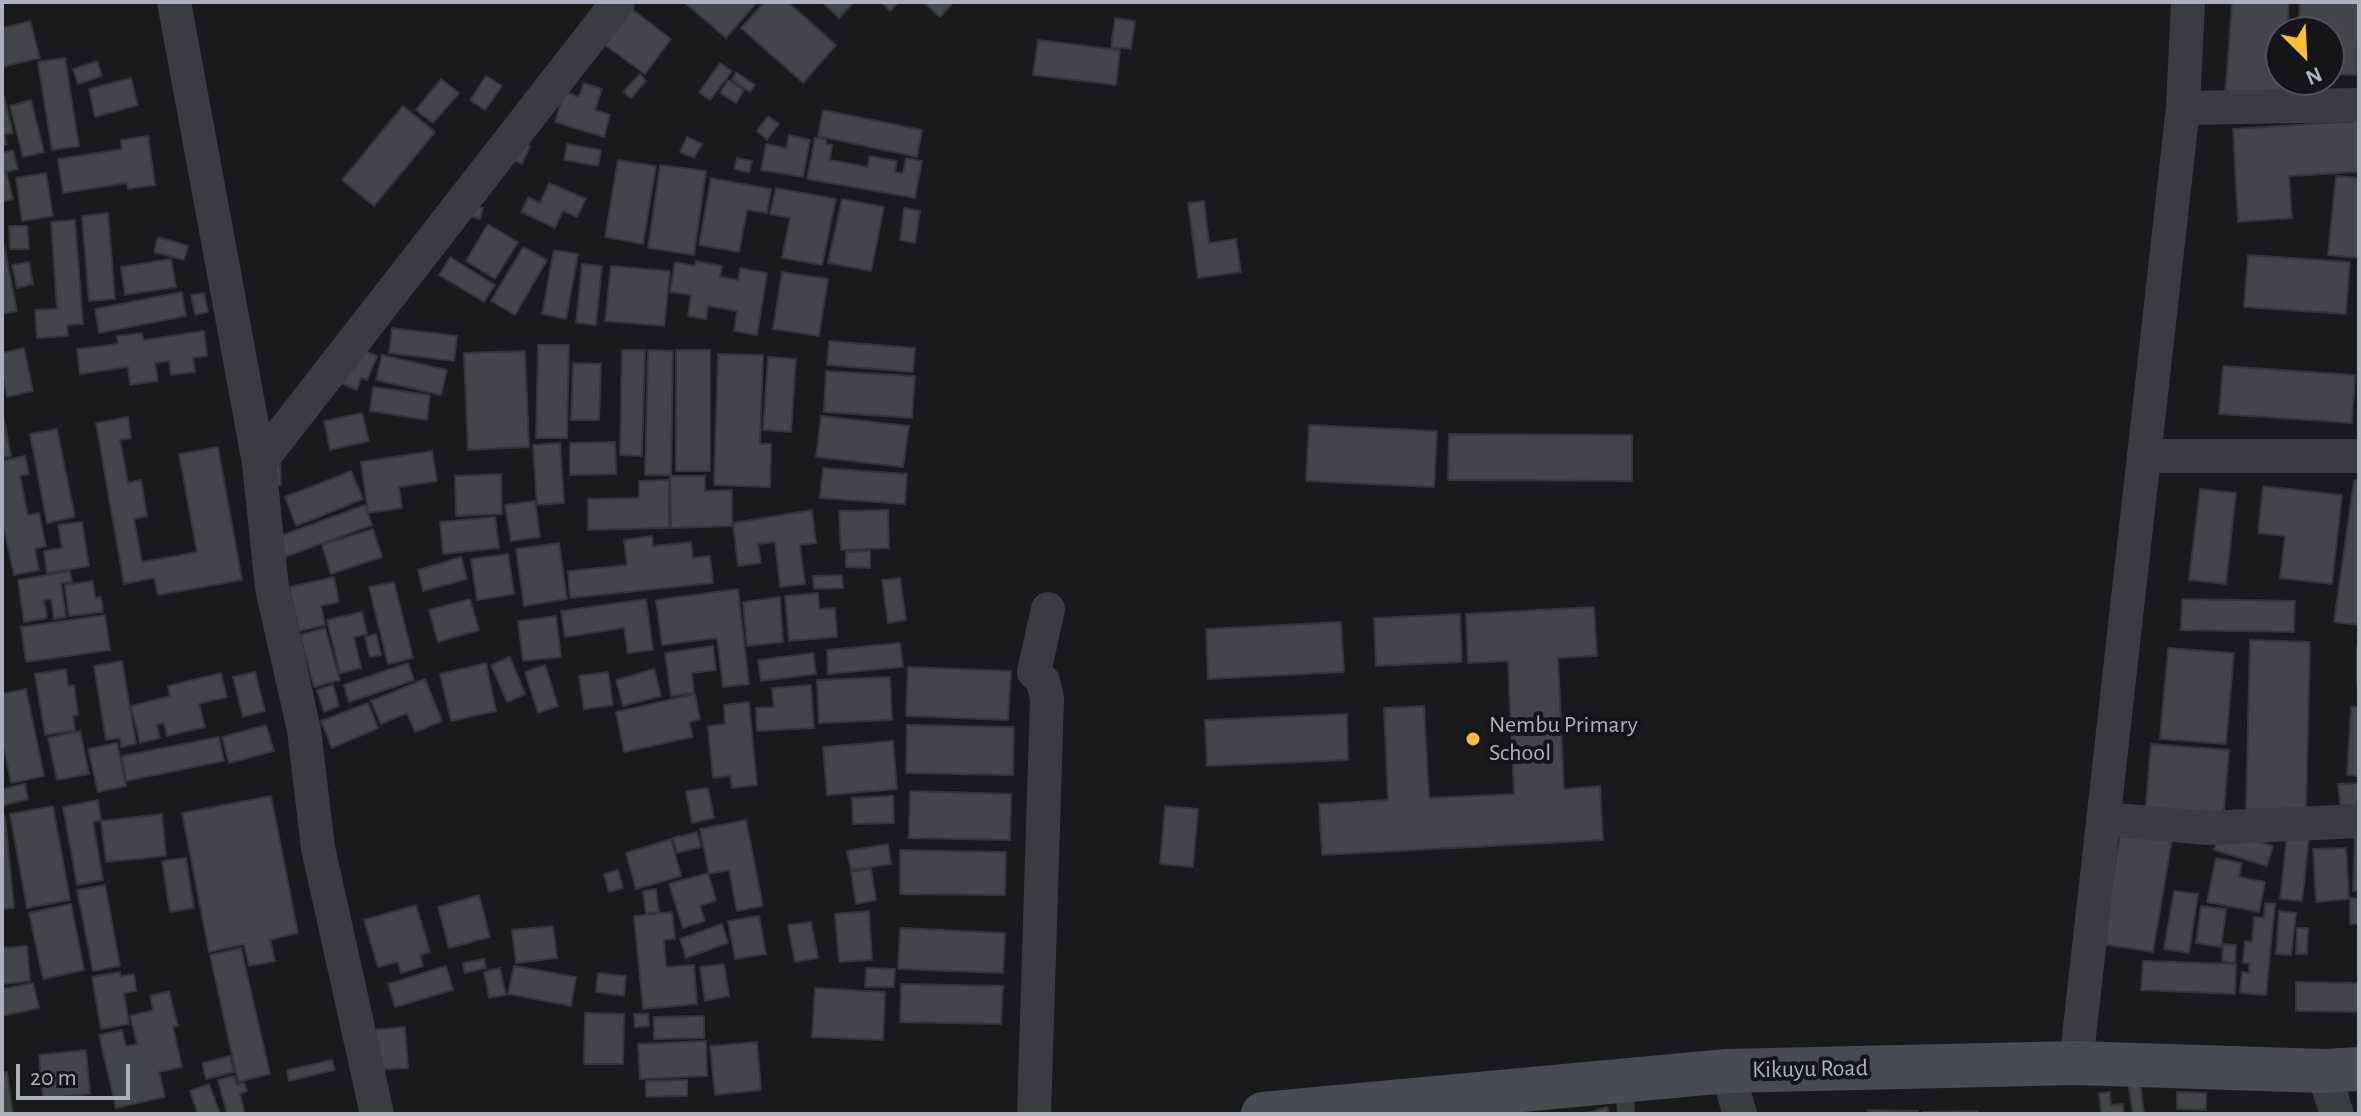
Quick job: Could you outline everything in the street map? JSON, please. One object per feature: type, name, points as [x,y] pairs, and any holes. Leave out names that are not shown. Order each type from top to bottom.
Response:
[{"type":"main road","name":"Kikuyu Road","points":[[1263,1114],[1625,1097],[1727,1071],[2076,1063],[2341,1070]]},
{"type":"street","points":[[174,2],[259,463],[272,588],[304,730],[318,848],[377,1114]]},
{"type":"street","points":[[259,463],[618,2]]},
{"type":"street","points":[[2076,1063],[2183,108],[2188,2]]},
{"type":"street","points":[[2183,108],[2359,105]]},
{"type":"street","points":[[2146,456],[2359,456]]},
{"type":"street","points":[[1034,1114],[1047,698],[1043,681],[1034,672],[1048,609]]},
{"type":"street","points":[[2103,819],[2207,828],[2359,821]]},
{"type":"street","points":[[2337,1114],[2341,1070]]},
{"type":"street","points":[[1727,1071],[1740,1114]]},
{"type":"building","points":[[684,2],[757,2],[726,38]]},
{"type":"building","points":[[765,2],[788,2],[836,45],[803,83],[741,28]]},
{"type":"building","points":[[822,2],[854,2],[839,18]]},
{"type":"building","points":[[881,2],[899,2],[890,11]]},
{"type":"building","points":[[923,2],[954,2],[940,17]]},
{"type":"building","points":[[2232,2],[2289,2],[2288,16],[2265,16],[2265,96],[2282,96],[2282,102],[2225,97]]},
{"type":"building","points":[[2300,2],[2359,2],[2357,75],[2345,75],[2345,16],[2299,16]]},
{"type":"building","points":[[629,7],[671,39],[645,74],[602,43]]},
{"type":"building","points":[[1115,18],[1135,21],[1131,49],[1111,47]]},
{"type":"building","points":[[30,21],[40,58],[2,67],[2,28]]},
{"type":"building","points":[[1038,40],[1120,50],[1116,85],[1033,75]]},
{"type":"building","points":[[65,58],[79,146],[52,150],[38,62]]},
{"type":"building","points":[[97,61],[102,76],[78,84],[73,69]]},
{"type":"building","points":[[720,63],[732,71],[710,100],[699,92]]},
{"type":"building","points":[[736,72],[755,85],[750,92],[732,80]]},
{"type":"building","points":[[640,74],[646,81],[631,98],[623,92]]},
{"type":"building","points":[[486,76],[502,86],[485,110],[470,100]]},
{"type":"building","points":[[131,78],[138,105],[95,117],[89,89]]},
{"type":"building","points":[[441,79],[459,93],[433,123],[416,110]]},
{"type":"building","points":[[728,80],[744,90],[736,103],[720,93]]},
{"type":"building","points":[[584,83],[602,89],[595,110],[610,115],[604,137],[555,122],[564,92],[579,97]]},
{"type":"building","points":[[2,97],[13,133],[4,135],[7,144],[2,146]]},
{"type":"building","points":[[31,100],[44,152],[23,157],[10,106]]},
{"type":"building","points":[[403,106],[435,132],[374,206],[342,180]]},
{"type":"building","points":[[823,110],[922,130],[917,157],[818,136]]},
{"type":"building","points":[[768,116],[779,124],[767,140],[757,131]]},
{"type":"building","points":[[2359,121],[2359,172],[2289,176],[2292,218],[2238,222],[2233,129]]},
{"type":"building","points":[[789,135],[810,140],[803,177],[761,170],[766,144],[786,148]]},
{"type":"building","points":[[148,136],[155,185],[128,189],[127,183],[63,193],[58,159],[122,149],[121,140]]},
{"type":"building","points":[[687,137],[702,144],[694,158],[680,152]]},
{"type":"building","points":[[815,138],[826,139],[826,144],[832,145],[830,160],[868,167],[869,156],[897,161],[895,172],[903,173],[906,158],[922,161],[915,198],[807,179]]},
{"type":"building","points":[[516,141],[530,146],[522,164],[509,158]]},
{"type":"building","points":[[567,144],[601,150],[598,166],[564,160]]},
{"type":"building","points":[[13,150],[18,169],[6,172],[13,199],[2,202],[2,153]]},
{"type":"building","points":[[737,158],[752,161],[749,172],[734,169]]},
{"type":"building","points":[[618,160],[656,166],[643,244],[605,237]]},
{"type":"building","points":[[660,165],[706,171],[694,255],[648,248]]},
{"type":"building","points":[[46,173],[53,216],[22,221],[16,178]]},
{"type":"building","points":[[2336,176],[2359,178],[2359,258],[2328,255]]},
{"type":"building","points":[[711,178],[771,189],[767,213],[747,210],[739,252],[699,245]]},
{"type":"building","points":[[549,183],[586,199],[577,217],[563,211],[555,228],[521,212],[528,197],[540,203]]},
{"type":"building","points":[[776,188],[836,199],[822,265],[782,258],[790,218],[770,214]]},
{"type":"building","points":[[842,199],[884,207],[871,271],[828,263]]},
{"type":"building","points":[[1204,201],[1209,243],[1236,239],[1241,272],[1198,278],[1188,203]]},
{"type":"building","points":[[464,202],[483,208],[480,219],[461,213]]},
{"type":"building","points":[[904,208],[920,211],[915,243],[900,240]]},
{"type":"building","points":[[108,213],[115,299],[89,301],[82,216]]},
{"type":"building","points":[[75,220],[83,324],[67,325],[68,336],[37,338],[35,310],[57,309],[51,222]]},
{"type":"building","points":[[488,224],[518,242],[495,279],[466,261]]},
{"type":"building","points":[[9,226],[27,226],[29,249],[10,249]]},
{"type":"building","points":[[158,237],[188,246],[184,260],[154,252]]},
{"type":"building","points":[[2,246],[17,311],[2,314]]},
{"type":"building","points":[[523,247],[547,260],[515,315],[491,301]]},
{"type":"building","points":[[554,250],[578,254],[566,319],[542,314]]},
{"type":"building","points":[[2248,255],[2350,262],[2346,314],[2244,307]]},
{"type":"building","points":[[450,257],[495,285],[484,302],[439,275]]},
{"type":"building","points":[[171,259],[176,287],[125,295],[121,267]]},
{"type":"building","points":[[696,261],[722,266],[720,277],[738,280],[740,268],[767,273],[757,335],[734,331],[737,311],[708,306],[706,319],[688,316],[691,295],[670,292],[675,262],[695,266]]},
{"type":"building","points":[[29,262],[33,284],[17,288],[12,265]]},
{"type":"building","points":[[582,264],[602,266],[596,325],[576,323]]},
{"type":"building","points":[[611,266],[670,271],[664,326],[605,321]]},
{"type":"building","points":[[782,272],[828,279],[819,336],[773,329]]},
{"type":"building","points":[[182,292],[186,316],[99,333],[95,309]]},
{"type":"building","points":[[204,293],[208,312],[195,315],[191,295]]},
{"type":"building","points":[[392,328],[457,336],[454,361],[389,353]]},
{"type":"building","points":[[204,331],[207,356],[193,358],[195,372],[171,375],[169,361],[155,363],[158,381],[130,385],[128,367],[80,374],[77,349],[118,344],[117,336],[142,333],[143,340]]},
{"type":"building","points":[[829,341],[915,348],[913,372],[827,365]]},
{"type":"building","points":[[538,345],[569,345],[567,438],[536,438]]},
{"type":"building","points":[[355,347],[377,356],[367,380],[361,378],[357,390],[341,383]]},
{"type":"building","points":[[24,348],[33,391],[7,397],[2,353]]},
{"type":"building","points":[[622,350],[645,350],[642,456],[620,455]]},
{"type":"building","points":[[648,350],[673,351],[671,475],[645,475]]},
{"type":"building","points":[[676,350],[710,350],[710,471],[676,471]]},
{"type":"building","points":[[525,351],[529,447],[468,450],[464,353]]},
{"type":"building","points":[[718,354],[763,355],[760,444],[771,444],[770,487],[714,485]]},
{"type":"building","points":[[382,355],[447,370],[441,395],[376,380]]},
{"type":"building","points":[[768,357],[796,359],[791,432],[763,430]]},
{"type":"building","points":[[573,363],[601,364],[599,420],[571,420]]},
{"type":"building","points":[[2223,366],[2355,375],[2352,423],[2219,414]]},
{"type":"building","points":[[826,371],[915,376],[912,418],[824,412]]},
{"type":"building","points":[[373,387],[430,395],[427,420],[370,411]]},
{"type":"building","points":[[2,410],[11,456],[2,458]]},
{"type":"building","points":[[362,413],[369,441],[330,450],[324,421]]},
{"type":"building","points":[[821,416],[909,426],[903,467],[816,457]]},
{"type":"building","points":[[128,417],[131,438],[120,440],[128,483],[141,480],[147,516],[134,519],[142,562],[197,552],[179,454],[218,447],[242,580],[158,595],[154,578],[124,584],[96,423]]},
{"type":"building","points":[[1309,425],[1437,431],[1434,487],[1306,481]]},
{"type":"building","points":[[57,429],[75,517],[47,523],[30,434]]},
{"type":"building","points":[[1449,434],[1632,435],[1632,481],[1448,480]]},
{"type":"building","points":[[615,442],[616,474],[570,475],[570,443]]},
{"type":"building","points":[[560,443],[564,503],[537,505],[533,445]]},
{"type":"building","points":[[432,451],[437,481],[399,487],[402,508],[368,513],[361,462]]},
{"type":"building","points":[[280,455],[281,485],[267,485]]},
{"type":"building","points":[[25,456],[29,474],[20,476],[28,515],[39,513],[46,546],[35,549],[39,570],[14,575],[2,520],[2,461]]},
{"type":"building","points":[[823,468],[907,474],[905,504],[820,498]]},
{"type":"building","points":[[351,471],[363,499],[296,526],[285,497]]},
{"type":"building","points":[[501,474],[502,514],[456,516],[455,476]]},
{"type":"building","points":[[670,476],[705,476],[705,491],[732,490],[732,526],[671,528]]},
{"type":"building","points":[[669,480],[669,528],[588,530],[588,499],[639,498],[639,481]]},
{"type":"building","points":[[2354,480],[2359,480],[2359,625],[2334,622]]},
{"type":"building","points":[[2263,486],[2342,495],[2332,584],[2280,578],[2285,536],[2258,533]]},
{"type":"building","points":[[2200,489],[2236,493],[2226,584],[2189,580]]},
{"type":"building","points":[[535,501],[540,537],[511,541],[505,505]]},
{"type":"building","points":[[365,505],[372,525],[279,559],[272,539]]},
{"type":"building","points":[[812,510],[816,543],[800,545],[805,584],[780,587],[775,542],[758,544],[761,563],[738,566],[733,523]]},
{"type":"building","points":[[888,510],[889,548],[841,550],[839,511]]},
{"type":"building","points":[[495,517],[499,548],[443,554],[440,522]]},
{"type":"building","points":[[82,522],[89,566],[47,573],[44,551],[62,548],[58,525]]},
{"type":"building","points":[[373,529],[382,557],[331,574],[322,545]]},
{"type":"building","points":[[652,536],[653,546],[691,542],[693,558],[710,556],[713,583],[570,598],[568,571],[627,565],[624,540]]},
{"type":"building","points":[[559,543],[567,599],[524,606],[516,549]]},
{"type":"building","points":[[870,551],[870,568],[846,567],[846,552]]},
{"type":"building","points":[[508,554],[514,594],[477,600],[471,559]]},
{"type":"building","points":[[461,557],[467,579],[423,591],[418,570]]},
{"type":"building","points":[[70,571],[72,582],[61,583],[66,617],[54,619],[51,599],[44,600],[47,618],[24,622],[18,580]]},
{"type":"building","points":[[842,575],[843,588],[814,589],[813,576]]},
{"type":"building","points":[[334,577],[339,602],[321,606],[325,625],[299,631],[289,587]]},
{"type":"building","points":[[900,578],[906,620],[888,623],[882,580]]},
{"type":"building","points":[[93,581],[95,598],[101,597],[103,612],[69,616],[65,585]]},
{"type":"building","points":[[394,582],[413,658],[388,664],[369,587]]},
{"type":"building","points":[[738,589],[749,684],[723,687],[717,638],[662,645],[656,600]]},
{"type":"building","points":[[818,593],[819,609],[835,608],[837,637],[789,641],[785,596]]},
{"type":"building","points":[[780,597],[783,642],[747,646],[743,602]]},
{"type":"building","points":[[470,599],[479,630],[438,642],[429,610]]},
{"type":"building","points":[[646,599],[653,650],[628,653],[624,628],[565,637],[561,611]]},
{"type":"building","points":[[2182,599],[2295,601],[2294,632],[2181,630]]},
{"type":"building","points":[[1594,607],[1597,656],[1558,658],[1564,789],[1600,786],[1603,840],[1322,855],[1319,804],[1388,800],[1384,708],[1424,706],[1429,798],[1514,794],[1508,661],[1468,663],[1466,614]]},
{"type":"building","points":[[362,612],[367,634],[354,637],[361,668],[340,673],[327,620]]},
{"type":"building","points":[[1460,614],[1462,662],[1376,666],[1374,618]]},
{"type":"building","points":[[105,615],[110,650],[26,662],[21,627]]},
{"type":"building","points":[[556,616],[561,657],[523,661],[518,621]]},
{"type":"building","points":[[1341,622],[1344,672],[1208,679],[1206,629]]},
{"type":"building","points":[[325,628],[340,680],[314,687],[300,635]]},
{"type":"building","points":[[376,634],[381,655],[370,657],[365,637]]},
{"type":"building","points":[[2250,640],[2310,642],[2306,810],[2246,809]]},
{"type":"building","points":[[900,643],[903,667],[828,674],[827,650]]},
{"type":"building","points":[[713,646],[716,670],[692,673],[694,693],[671,696],[665,653]]},
{"type":"building","points":[[2359,647],[2359,686],[2357,686]]},
{"type":"building","points":[[2168,648],[2234,653],[2226,744],[2160,739]]},
{"type":"building","points":[[813,653],[816,674],[761,681],[758,660]]},
{"type":"building","points":[[510,657],[525,694],[507,702],[491,665]]},
{"type":"building","points":[[122,661],[136,744],[121,747],[120,738],[106,740],[94,666]]},
{"type":"building","points":[[408,663],[414,680],[349,702],[344,685]]},
{"type":"building","points":[[486,663],[496,711],[451,721],[440,674]]},
{"type":"building","points":[[545,665],[558,706],[538,713],[525,672]]},
{"type":"building","points":[[908,667],[1011,671],[1008,720],[906,716]]},
{"type":"building","points":[[66,669],[68,686],[74,685],[78,715],[73,716],[75,730],[45,735],[35,674]]},
{"type":"building","points":[[654,669],[661,696],[623,706],[616,680]]},
{"type":"building","points":[[255,672],[265,711],[243,717],[233,677]]},
{"type":"building","points":[[608,672],[613,705],[584,709],[579,676]]},
{"type":"building","points":[[221,673],[227,697],[199,704],[205,727],[167,736],[164,723],[157,725],[160,738],[140,743],[131,706],[170,696],[168,686]]},
{"type":"building","points":[[890,677],[892,720],[819,723],[817,680]]},
{"type":"building","points":[[425,679],[442,721],[415,732],[407,713],[381,724],[371,701]]},
{"type":"building","points":[[333,685],[339,706],[324,712],[317,690]]},
{"type":"building","points":[[811,685],[814,728],[757,731],[756,708],[774,707],[772,688]]},
{"type":"building","points":[[26,689],[44,776],[11,783],[2,739],[2,694]]},
{"type":"building","points":[[695,694],[700,719],[689,722],[693,737],[624,752],[616,712]]},
{"type":"building","points":[[749,702],[757,785],[732,788],[730,776],[713,778],[708,726],[725,724],[724,705]]},
{"type":"building","points":[[368,703],[378,728],[332,748],[321,721]]},
{"type":"building","points":[[2351,707],[2359,707],[2359,776],[2347,775]]},
{"type":"building","points":[[1347,714],[1348,760],[1207,766],[1205,720]]},
{"type":"building","points":[[266,725],[274,751],[229,763],[222,737]]},
{"type":"building","points":[[907,725],[1014,727],[1013,775],[906,773]]},
{"type":"building","points":[[80,731],[89,774],[57,780],[48,738]]},
{"type":"building","points":[[219,737],[224,761],[126,781],[122,756]]},
{"type":"building","points":[[893,741],[897,789],[827,795],[823,747]]},
{"type":"building","points":[[117,743],[126,786],[98,792],[88,749]]},
{"type":"building","points":[[2151,744],[2229,750],[2223,822],[2145,816]]},
{"type":"building","points":[[2359,783],[2359,810],[2341,812],[2338,784]]},
{"type":"building","points":[[25,784],[28,799],[2,806],[2,789]]},
{"type":"building","points":[[708,788],[714,818],[692,823],[686,791]]},
{"type":"building","points":[[910,791],[1011,794],[1010,840],[909,838]]},
{"type":"building","points":[[271,796],[298,933],[270,940],[275,961],[249,966],[244,944],[209,952],[182,813]]},
{"type":"building","points":[[893,796],[894,823],[853,824],[852,798]]},
{"type":"building","points":[[98,800],[101,820],[93,822],[103,880],[77,885],[63,807]]},
{"type":"building","points":[[53,806],[70,900],[27,908],[10,814]]},
{"type":"building","points":[[1165,806],[1198,809],[1193,867],[1160,864]]},
{"type":"building","points":[[162,814],[166,856],[106,862],[101,821]]},
{"type":"building","points":[[2,816],[5,816],[14,908],[2,909]]},
{"type":"building","points":[[746,820],[763,906],[737,911],[729,870],[709,874],[700,829]]},
{"type":"building","points":[[2122,825],[2173,833],[2153,952],[2101,944]]},
{"type":"building","points":[[2288,827],[2310,829],[2302,901],[2280,899]]},
{"type":"building","points":[[2220,830],[2273,846],[2267,866],[2214,850]]},
{"type":"building","points":[[697,832],[701,847],[677,853],[673,838]]},
{"type":"building","points":[[2355,838],[2359,838],[2359,891],[2353,891]]},
{"type":"building","points":[[671,839],[681,876],[636,889],[626,853]]},
{"type":"building","points":[[888,844],[891,864],[851,870],[847,851]]},
{"type":"building","points":[[2346,848],[2349,899],[2316,902],[2313,849]]},
{"type":"building","points":[[900,850],[1006,852],[1005,895],[900,894]]},
{"type":"building","points":[[186,858],[194,908],[170,912],[162,861]]},
{"type":"building","points":[[2216,858],[2242,863],[2239,877],[2265,882],[2259,912],[2207,902]]},
{"type":"building","points":[[871,869],[876,900],[856,904],[851,872]]},
{"type":"building","points":[[618,870],[623,888],[609,892],[604,874]]},
{"type":"building","points":[[708,873],[716,900],[700,906],[705,921],[683,928],[669,884]]},
{"type":"building","points":[[105,885],[120,966],[93,971],[77,890]]},
{"type":"building","points":[[656,889],[659,912],[646,913],[643,891]]},
{"type":"building","points":[[2174,891],[2198,894],[2189,953],[2164,949]]},
{"type":"building","points":[[479,895],[490,937],[449,948],[438,907]]},
{"type":"building","points":[[2350,898],[2359,898],[2359,924],[2350,924]]},
{"type":"building","points":[[2265,903],[2275,904],[2266,995],[2240,993],[2242,972],[2249,973],[2249,963],[2243,963],[2245,941],[2252,942],[2254,917],[2264,918]]},
{"type":"building","points":[[71,904],[84,970],[43,979],[29,913]]},
{"type":"building","points":[[416,905],[430,952],[420,955],[423,966],[401,973],[398,962],[378,967],[364,920]]},
{"type":"building","points":[[2201,906],[2226,909],[2221,947],[2196,943]]},
{"type":"building","points":[[869,911],[872,960],[839,962],[835,914]]},
{"type":"building","points":[[2279,911],[2296,913],[2291,955],[2276,954]]},
{"type":"building","points":[[672,912],[675,939],[664,940],[666,967],[694,965],[697,1004],[643,1009],[634,916]]},
{"type":"building","points":[[759,916],[766,954],[735,959],[728,921]]},
{"type":"building","points":[[811,922],[818,958],[795,962],[788,925]]},
{"type":"building","points":[[722,924],[728,943],[686,958],[680,939]]},
{"type":"building","points":[[553,926],[557,958],[516,963],[512,930]]},
{"type":"building","points":[[900,928],[1005,933],[1003,973],[898,969]]},
{"type":"building","points":[[2297,928],[2308,928],[2307,954],[2296,954]]},
{"type":"building","points":[[2223,944],[2236,945],[2235,963],[2222,961]]},
{"type":"building","points":[[27,946],[30,981],[2,984],[2,948]]},
{"type":"building","points":[[241,948],[270,1074],[238,1082],[210,955]]},
{"type":"building","points":[[484,959],[486,968],[465,973],[463,963]]},
{"type":"building","points":[[2143,961],[2236,964],[2235,994],[2141,990]]},
{"type":"building","points":[[724,964],[729,996],[705,1001],[700,967]]},
{"type":"building","points":[[446,966],[453,990],[395,1007],[388,984]]},
{"type":"building","points":[[514,966],[576,977],[571,1006],[508,994]]},
{"type":"building","points":[[500,968],[506,995],[489,998],[484,972]]},
{"type":"building","points":[[866,968],[895,969],[894,987],[865,987]]},
{"type":"building","points":[[120,972],[120,976],[134,974],[136,991],[124,993],[129,1024],[101,1029],[92,977]]},
{"type":"building","points":[[598,973],[626,976],[624,996],[596,992]]},
{"type":"building","points":[[2296,982],[2359,983],[2359,1012],[2296,1011]]},
{"type":"building","points":[[33,983],[39,1008],[2,1016],[2,989]]},
{"type":"building","points":[[901,984],[1003,986],[1001,1024],[900,1022]]},
{"type":"building","points":[[815,988],[885,992],[883,1040],[812,1037]]},
{"type":"building","points":[[169,991],[178,1026],[173,1027],[182,1067],[159,1072],[165,1097],[116,1108],[99,1035],[122,1030],[126,1046],[137,1044],[130,1016],[153,1010],[150,996]]},
{"type":"building","points":[[585,1013],[624,1014],[623,1064],[584,1064]]},
{"type":"building","points":[[634,1014],[648,1014],[649,1026],[635,1027]]},
{"type":"building","points":[[704,1016],[704,1038],[654,1039],[654,1017]]},
{"type":"building","points":[[405,1027],[408,1068],[374,1070],[371,1030]]},
{"type":"building","points":[[706,1041],[707,1076],[640,1079],[638,1044]]},
{"type":"building","points":[[757,1042],[761,1090],[715,1095],[710,1046]]},
{"type":"building","points":[[86,1050],[90,1094],[43,1099],[39,1055]]},
{"type":"building","points":[[230,1056],[234,1072],[206,1079],[202,1063]]},
{"type":"building","points":[[332,1060],[335,1070],[289,1081],[287,1070]]},
{"type":"building","points":[[7,1072],[13,1114],[2,1114],[2,1073]]},
{"type":"building","points":[[234,1076],[237,1085],[244,1083],[247,1091],[240,1094],[245,1114],[227,1114],[218,1080]]},
{"type":"building","points":[[687,1080],[687,1096],[646,1097],[646,1081]]},
{"type":"building","points":[[2140,1080],[2144,1114],[2133,1114],[2128,1082]]},
{"type":"building","points":[[209,1084],[220,1114],[198,1114],[190,1091]]},
{"type":"building","points":[[2110,1092],[2111,1105],[2123,1104],[2124,1114],[2101,1114],[2099,1093]]},
{"type":"building","points":[[2177,1092],[2206,1093],[2206,1110],[2177,1109]]},
{"type":"building","points":[[1607,1107],[1609,1114],[1583,1114]]},
{"type":"building","points":[[1868,1110],[1918,1111],[1918,1114],[1868,1114]]},
{"type":"building","points":[[1978,1111],[1978,1114],[1923,1114],[1923,1112]]},
{"type":"place","name":"Nembu Primary School","points":[[1473,739]]}]
